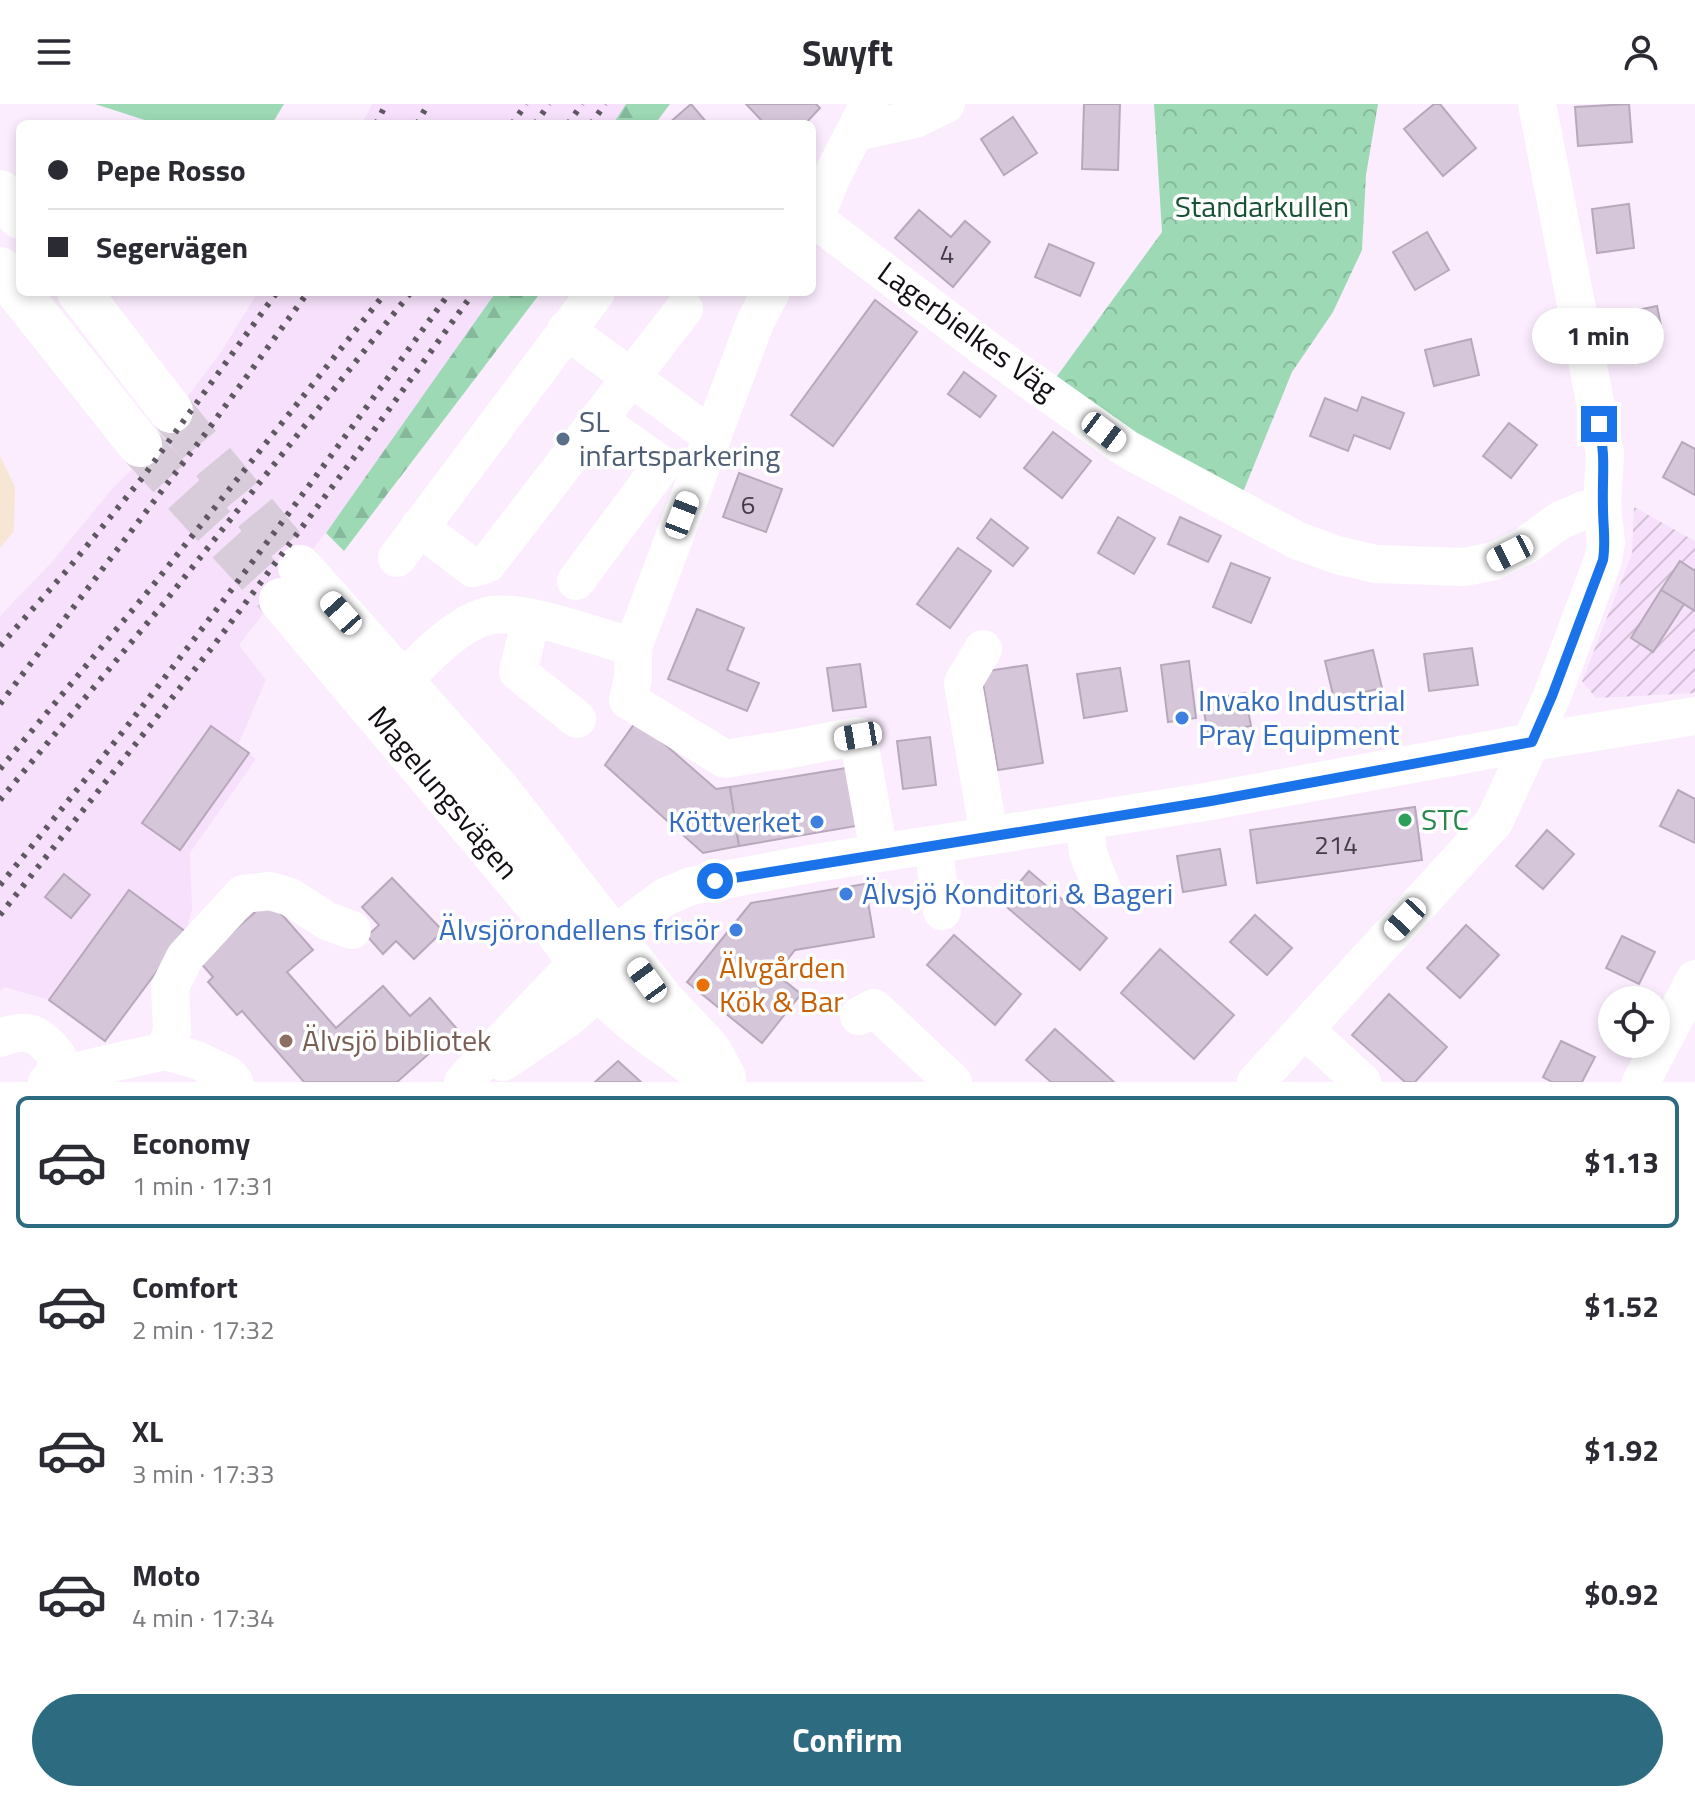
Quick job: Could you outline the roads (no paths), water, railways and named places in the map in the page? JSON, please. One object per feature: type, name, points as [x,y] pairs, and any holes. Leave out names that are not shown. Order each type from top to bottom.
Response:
[{"type":"main road","points":[[0,192],[16,212]]},
{"type":"main road","points":[[0,269],[16,289]]},
{"type":"main road","points":[[21,296],[140,445]]},
{"type":"main road","points":[[82,296],[171,411]]},
{"type":"main road","name":"Magelungsvägen","points":[[291,583],[404,681],[499,791],[606,962],[540,908],[291,583]]},
{"type":"main road","points":[[606,962],[662,1000],[709,1050],[724,1081]]},
{"type":"street","points":[[816,218],[832,176],[862,118],[915,119],[946,104]]},
{"type":"street","points":[[1256,1082],[1494,822],[1552,696],[1603,560],[1606,543],[1602,506],[1605,453],[1537,104]]},
{"type":"street","name":"Lagerbielkes Väg","points":[[816,224],[1127,449],[1296,540],[1337,555],[1376,564],[1464,567],[1494,561],[1525,546],[1559,521],[1602,506]]},
{"type":"street","points":[[397,558],[593,296]]},
{"type":"street","points":[[769,296],[756,320],[711,436],[633,647],[633,678],[628,700],[725,759],[858,736],[879,853]]},
{"type":"street","points":[[419,527],[473,568],[487,564],[684,309]]},
{"type":"street","points":[[566,330],[711,436]]},
{"type":"street","points":[[576,581],[662,465],[598,420]]},
{"type":"street","points":[[404,681],[422,659],[465,627],[487,616],[517,614],[633,647]]},
{"type":"street","points":[[531,619],[518,672],[577,719]]},
{"type":"street","points":[[983,649],[963,683],[989,836]]},
{"type":"street","points":[[463,1082],[606,962],[665,897],[691,886],[1211,801],[1532,742],[1695,716]]},
{"type":"street","points":[[1085,821],[1088,853],[1102,889]]},
{"type":"street","points":[[933,845],[942,911]]},
{"type":"street","points":[[165,1051],[172,1031],[170,987],[185,957],[243,894],[270,891],[290,897],[327,921],[352,930]]},
{"type":"street","points":[[476,1082],[568,1018],[606,962]]},
{"type":"street","points":[[1641,1082],[1695,979]]},
{"type":"street","points":[[859,1016],[874,1008],[953,1082]]},
{"type":"street","points":[[1304,1029],[1362,1082]]},
{"type":"street","points":[[0,1038],[18,1031],[43,1037],[57,1056],[51,1079],[165,1051],[197,1060],[228,1075],[234,1082]]},
{"type":"tunnel","points":[[171,411],[300,567]]},
{"type":"tunnel","points":[[140,445],[281,600]]},
{"type":"railway","points":[[378,120],[386,104]]},
{"type":"railway","points":[[419,120],[428,104]]},
{"type":"railway","points":[[515,120],[526,104]]},
{"type":"railway","points":[[538,120],[549,104]]},
{"type":"railway","points":[[571,120],[582,104]]},
{"type":"railway","points":[[594,120],[605,104]]},
{"type":"railway","points":[[0,646],[143,477],[274,296]]},
{"type":"railway","points":[[0,704],[205,434],[305,296]]},
{"type":"railway","points":[[0,769],[150,589],[383,296]]},
{"type":"railway","points":[[0,800],[164,603],[408,296]]},
{"type":"railway","points":[[0,885],[117,740],[230,592],[447,296]]},
{"type":"railway","points":[[0,915],[214,645],[471,296]]},
{"type":"place","name":"SL infartsparkering","points":[[563,439]]},
{"type":"place","name":"Invako Industrial Pray Equipment","points":[[1182,718]]},
{"type":"place","name":"STC","points":[[1405,820]]},
{"type":"place","name":"Köttverket","points":[[817,822]]},
{"type":"place","name":"Älvsjö Konditori & Bageri","points":[[846,894]]},
{"type":"place","name":"Älvsjörondellens frisör","points":[[736,930]]},
{"type":"place","name":"Älvgården Kök & Bar","points":[[703,985]]},
{"type":"place","name":"Älvsjö bibliotek","points":[[286,1041]]},
{"type":"park label","name":"Standarkullen","points":[[1262,207]]}]
